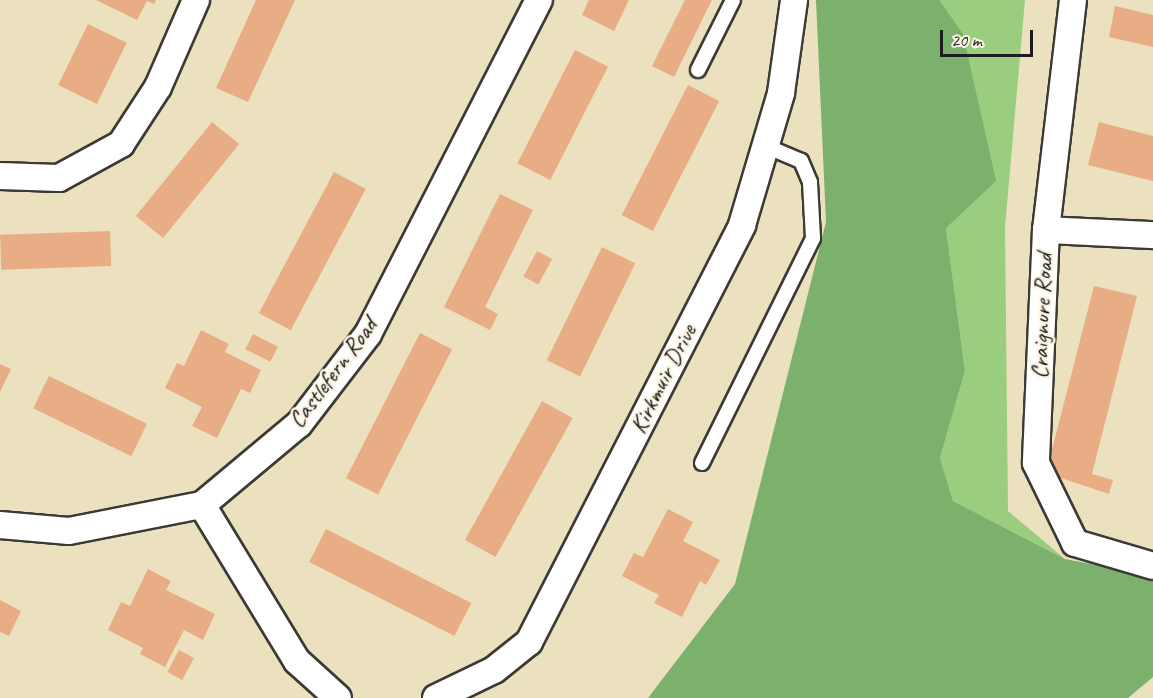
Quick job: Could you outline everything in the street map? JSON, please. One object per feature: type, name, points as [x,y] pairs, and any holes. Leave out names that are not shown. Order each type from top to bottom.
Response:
[{"type":"street","points":[[0,176],[58,178],[121,144],[158,87],[196,0]]},
{"type":"street","name":"Castlefern Road","points":[[0,525],[69,531],[202,505],[299,424],[368,334],[539,0]]},
{"type":"street","name":"Kirkmuir Drive","points":[[436,698],[494,670],[529,642],[742,225],[781,93],[795,0]]},
{"type":"street","name":"Craignure Road","points":[[1073,0],[1046,230],[1036,463],[1075,543],[1153,566]]},
{"type":"street","points":[[1046,230],[1153,235]]},
{"type":"street","points":[[202,505],[297,662],[338,698]]},
{"type":"lane","points":[[698,70],[733,0]]},
{"type":"lane","points":[[702,463],[813,238],[810,182],[801,161],[765,146]]},
{"type":"green space","points":[[816,0],[939,0],[963,34],[996,181],[946,228],[965,371],[940,458],[953,501],[1065,559],[1153,576],[1153,677],[1128,698],[648,698],[735,584],[826,222]]},
{"type":"green space","points":[[939,0],[1025,0],[1005,227],[1008,511],[1065,559],[953,501],[940,458],[965,371],[946,228]]},
{"type":"building","points":[[96,0],[156,0],[154,4],[147,1],[137,20]]},
{"type":"building","points":[[256,0],[295,0],[248,102],[216,88]]},
{"type":"building","points":[[589,0],[629,0],[614,31],[582,15]]},
{"type":"building","points":[[685,0],[712,0],[674,77],[652,66]]},
{"type":"building","points":[[1115,6],[1153,15],[1153,47],[1109,37]]},
{"type":"building","points":[[88,24],[127,43],[97,104],[58,85]]},
{"type":"building","points":[[575,50],[608,67],[550,180],[517,163]]},
{"type":"building","points":[[688,85],[719,101],[653,231],[622,215]]},
{"type":"building","points":[[212,122],[239,144],[163,238],[136,216]]},
{"type":"building","points":[[1099,122],[1153,136],[1153,181],[1088,165]]},
{"type":"building","points":[[334,172],[366,189],[291,330],[259,313]]},
{"type":"building","points":[[500,194],[533,210],[485,307],[498,314],[490,330],[444,307]]},
{"type":"building","points":[[110,231],[111,266],[1,270],[0,235]]},
{"type":"building","points":[[602,247],[635,263],[580,376],[547,360]]},
{"type":"building","points":[[537,251],[552,259],[538,285],[523,277]]},
{"type":"building","points":[[1094,286],[1137,296],[1092,474],[1113,480],[1109,494],[1046,473]]},
{"type":"building","points":[[201,330],[229,344],[225,352],[261,370],[250,393],[241,389],[217,438],[192,426],[202,407],[165,388],[177,363],[184,366]]},
{"type":"building","points":[[420,333],[452,349],[378,495],[346,478]]},
{"type":"building","points":[[253,334],[278,347],[270,362],[245,349]]},
{"type":"building","points":[[0,364],[11,369],[0,392]]},
{"type":"building","points":[[49,376],[147,424],[131,456],[33,408]]},
{"type":"building","points":[[542,401],[573,418],[496,557],[465,540]]},
{"type":"building","points":[[668,509],[693,522],[683,541],[720,560],[706,585],[700,581],[682,617],[654,603],[659,595],[622,576],[634,553],[643,557]]},
{"type":"building","points":[[326,529],[471,603],[454,636],[309,562]]},
{"type":"building","points":[[148,569],[171,581],[166,590],[215,614],[203,640],[184,630],[165,667],[140,654],[143,648],[108,630],[121,602],[130,606]]},
{"type":"building","points":[[0,600],[21,611],[9,636],[0,632]]},
{"type":"building","points":[[179,650],[194,658],[182,680],[167,672]]}]
